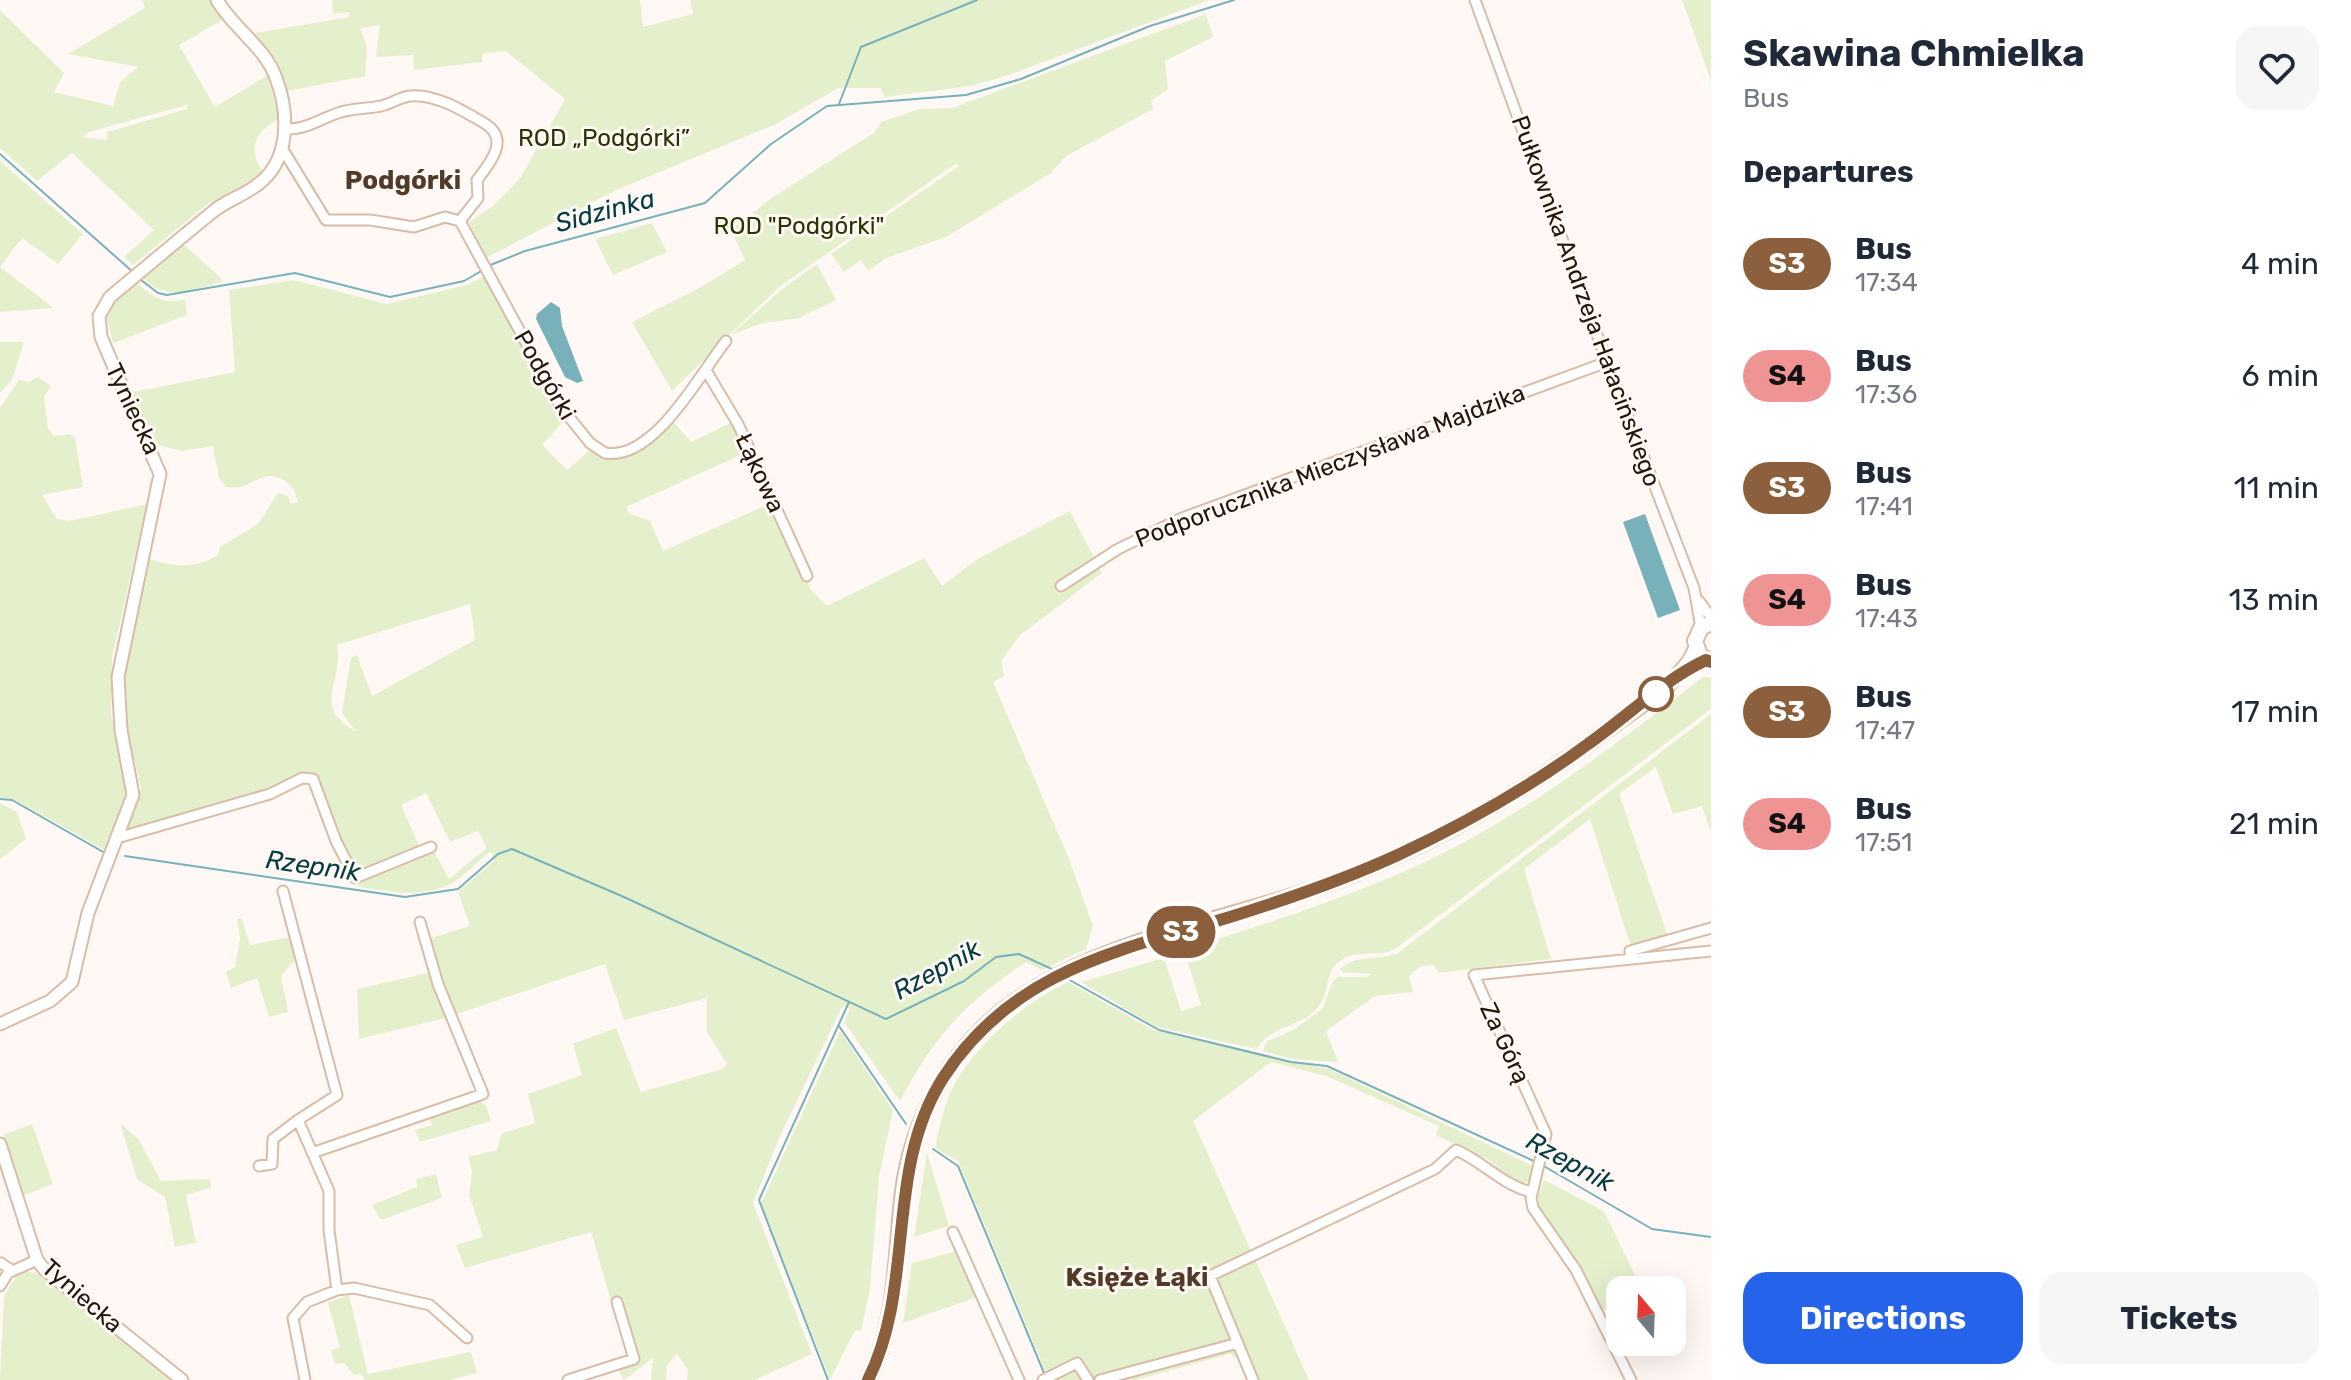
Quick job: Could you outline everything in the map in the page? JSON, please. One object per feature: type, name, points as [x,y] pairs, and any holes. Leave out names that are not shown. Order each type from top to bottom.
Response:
[{"type":"main road","points":[[868,1380],[889,1322],[906,1172],[926,1111],[954,1062],[978,1033],[1008,1005],[1070,968],[1320,887],[1423,843],[1553,769],[1673,678],[1708,661],[1696,648],[1695,637],[1708,623]]},
{"type":"main road","points":[[1673,678],[1696,648]]},
{"type":"street","name":"Tyniecka","points":[[0,1024],[50,1001],[72,982],[88,913],[133,795],[119,701],[120,660],[160,483],[156,457],[99,329],[105,303],[217,208],[261,183],[282,148],[286,129],[284,106],[269,64],[217,0]]},
{"type":"street","name":"Pułkownika Andrzeja Hałacińskiego","points":[[1475,0],[1607,362],[1708,623]]},
{"type":"street","points":[[282,148],[326,220],[370,220],[414,227],[445,217],[460,221],[478,198],[477,180],[496,155],[498,140],[489,126],[465,112],[420,96],[406,96],[382,106],[341,112],[298,130],[286,129]]},
{"type":"street","name":"Podgórki","points":[[460,221],[561,407],[590,443],[605,453],[623,452],[671,418],[707,372],[726,341]]},
{"type":"street","name":"Podporucznika Mieczysława Majdzika","points":[[1061,586],[1118,549],[1182,518],[1607,362]]},
{"type":"street","name":"Łąkowa","points":[[707,372],[738,424],[807,576]]},
{"type":"street","name":"Pułkownika Andrzeja Hałacińskiego","points":[[1699,601],[1708,623]]},
{"type":"street","points":[[114,848],[149,826],[270,794],[302,778],[313,779],[336,841],[355,878],[431,847]]},
{"type":"street","points":[[259,1166],[272,1164],[273,1139],[337,1095],[283,891]]},
{"type":"street","points":[[312,1153],[483,1094],[438,984],[420,922]]},
{"type":"street","name":"Za Górą","points":[[1630,959],[1630,951],[1711,928]]},
{"type":"street","name":"Za Górą","points":[[1532,1192],[1546,1142],[1544,1126],[1474,975],[1711,951]]},
{"type":"street","points":[[298,1120],[329,1191],[329,1230],[337,1290]]},
{"type":"street","name":"Tyniecka","points":[[0,1144],[37,1260],[56,1280],[182,1380]]},
{"type":"street","points":[[1253,1380],[1208,1271],[1435,1169],[1456,1150],[1480,1160],[1508,1185],[1532,1192],[1536,1216],[1576,1270],[1631,1380]]},
{"type":"street","points":[[953,1232],[1019,1380]]},
{"type":"street","points":[[0,1286],[11,1270],[37,1260]]},
{"type":"street","points":[[1,1263],[11,1270]]},
{"type":"street","points":[[305,1380],[293,1318],[307,1302],[337,1290],[354,1288],[381,1292],[430,1305],[467,1338]]},
{"type":"street","points":[[568,1380],[634,1359],[617,1302]]},
{"type":"street","points":[[1100,1380],[1238,1343]]},
{"type":"street","points":[[1043,1380],[1077,1363],[1088,1380]]},
{"type":"green space","points":[[142,0],[211,0],[222,20],[179,45],[215,107],[268,75],[279,119],[264,130],[254,148],[263,172],[212,204],[210,202],[133,265],[124,257],[154,230],[72,153],[37,181],[0,148],[0,10],[64,73],[54,92],[113,106],[120,82],[138,67],[68,54],[145,8]],"holes":[[[187,105],[187,109],[107,132],[107,140],[83,137],[89,132]]]},
{"type":"green space","name":"ROD „Podgórki”","points":[[332,0],[640,0],[643,27],[693,14],[690,0],[1209,0],[1003,77],[970,86],[885,97],[880,88],[838,88],[776,124],[616,190],[486,258],[469,222],[493,206],[521,177],[565,99],[506,51],[483,53],[482,62],[414,70],[413,55],[376,57],[380,25],[360,28],[367,47],[365,76],[287,91],[276,60],[255,33],[350,17],[349,12],[333,14]]},
{"type":"green space","points":[[1682,0],[1711,0],[1711,81]]},
{"type":"green space","name":"ROD \"Podgórki\"","points":[[1206,14],[1213,37],[1165,61],[1168,89],[1151,101],[1153,109],[1066,156],[1051,173],[946,237],[886,258],[868,271],[861,260],[844,272],[831,254],[959,166],[955,164],[779,287],[672,391],[632,322],[701,287],[745,260],[731,230],[773,197],[874,133],[881,122],[919,109],[952,108]]},
{"type":"green space","points":[[0,161],[83,234],[58,264],[22,238],[0,267]]},
{"type":"green space","points":[[652,223],[667,252],[613,275],[595,239]]},
{"type":"green space","points":[[182,243],[222,282],[189,291],[170,292],[151,285],[141,277]]},
{"type":"green space","points":[[817,264],[836,300],[799,318],[759,324],[731,335],[781,290]]},
{"type":"green space","points":[[0,267],[54,308],[0,312]]},
{"type":"green space","points":[[487,275],[503,312],[564,421],[542,445],[567,470],[590,450],[614,458],[623,456],[672,420],[691,442],[735,421],[747,452],[626,507],[630,514],[650,521],[663,551],[771,503],[811,590],[827,606],[924,558],[942,586],[979,558],[1070,511],[1102,573],[1019,636],[1001,661],[1004,676],[993,682],[1069,859],[1093,926],[1086,949],[1042,970],[1026,962],[985,992],[939,1039],[900,1101],[844,1022],[850,1009],[843,1005],[780,1136],[753,1203],[812,1354],[754,1380],[687,1380],[688,1370],[677,1354],[667,1365],[666,1380],[651,1380],[653,1358],[624,1380],[615,1363],[630,1357],[613,1305],[625,1302],[623,1298],[611,1301],[591,1232],[465,1268],[456,1245],[483,1237],[469,1195],[472,1171],[468,1157],[497,1150],[501,1134],[535,1123],[528,1094],[582,1075],[573,1044],[616,1028],[641,1092],[722,1069],[727,1064],[707,1032],[707,998],[624,1020],[605,964],[454,1015],[440,985],[428,939],[470,926],[458,892],[494,861],[491,851],[457,880],[441,888],[406,892],[359,887],[313,778],[305,773],[266,793],[121,835],[136,809],[141,788],[128,733],[125,666],[148,559],[184,565],[209,560],[218,555],[220,547],[258,524],[278,493],[288,496],[290,503],[298,503],[294,489],[275,476],[236,488],[226,487],[219,478],[213,446],[182,451],[157,445],[133,392],[235,372],[229,290],[294,280],[387,304],[467,285]],"holes":[[[470,604],[475,640],[372,696],[357,655],[351,658],[342,713],[356,732],[342,722],[332,703],[337,645]],[[426,793],[450,842],[478,831],[487,848],[449,879],[434,851],[423,855],[401,805]]]},
{"type":"green space","points":[[136,282],[159,298],[171,301],[185,299],[187,315],[113,343],[106,316],[114,302]]},
{"type":"green space","points":[[0,342],[24,342],[12,380],[0,393]]},
{"type":"green space","points":[[38,377],[51,386],[44,397],[48,428],[54,436],[70,434],[75,438],[83,487],[42,495],[57,519],[70,521],[147,504],[112,657],[111,715],[126,779],[126,801],[105,850],[15,800],[0,797],[0,408],[19,380],[28,382]]},
{"type":"green space","points":[[1703,677],[1711,677],[1711,709],[1395,949],[1353,955],[1340,961],[1331,971],[1324,997],[1314,1011],[1271,1034],[1257,1049],[1156,1027],[1081,982],[1164,958],[1181,1011],[1201,1005],[1184,950],[1375,884],[1449,850],[1513,814],[1569,777]]},
{"type":"green space","points":[[1711,714],[1711,832],[1702,806],[1673,814],[1656,767],[1619,794],[1667,934],[1631,947],[1590,819],[1524,869],[1551,959],[1438,973],[1433,964],[1420,967],[1409,976],[1413,992],[1375,996],[1326,1031],[1338,1062],[1292,1059],[1263,1051],[1266,1042],[1295,1029],[1323,1008],[1332,982],[1338,977],[1367,977],[1371,974],[1342,972],[1340,969],[1346,964],[1398,953]]},
{"type":"green space","points":[[0,803],[17,812],[26,839],[0,859]]},
{"type":"green space","points":[[237,919],[242,919],[250,945],[290,937],[295,960],[281,976],[288,1012],[269,1017],[257,978],[231,988],[226,972],[235,967],[240,939]]},
{"type":"green space","points":[[432,972],[450,1017],[359,1039],[357,989]]},
{"type":"green space","points":[[1068,982],[1153,1030],[1329,1069],[1533,1166],[1532,1181],[1518,1185],[1489,1160],[1436,1135],[1439,1126],[1326,1076],[1271,1062],[1193,1121],[1309,1380],[1246,1380],[1237,1358],[1230,1354],[1135,1380],[1044,1380],[1048,1377],[958,1161],[935,1148],[950,1093],[971,1059],[1017,1014]]},
{"type":"green space","points":[[840,1031],[893,1110],[879,1177],[870,1289],[861,1331],[855,1330],[830,1380],[761,1204]]},
{"type":"green space","points":[[477,1099],[486,1105],[491,1121],[420,1142],[415,1130],[432,1125],[428,1113]]},
{"type":"green space","points":[[120,1123],[139,1140],[161,1181],[210,1179],[211,1188],[186,1195],[196,1243],[175,1247],[165,1197],[137,1179]]},
{"type":"green space","points":[[32,1124],[53,1184],[22,1196],[3,1135]]},
{"type":"green space","points":[[927,1153],[949,1226],[914,1237]]},
{"type":"green space","points":[[436,1174],[442,1198],[381,1220],[372,1205],[417,1187],[416,1179]]},
{"type":"green space","points":[[1544,1180],[1604,1211],[1635,1276],[1606,1276],[1606,1310],[1600,1307],[1576,1260],[1540,1212],[1538,1197]]},
{"type":"green space","points":[[957,1251],[977,1297],[903,1323],[912,1263]]},
{"type":"green space","points":[[20,1270],[45,1275],[178,1380],[0,1380],[4,1296]]},
{"type":"green space","points":[[349,1295],[368,1374],[471,1352],[477,1373],[450,1380],[365,1380],[361,1374],[354,1375],[344,1363],[335,1364],[331,1350],[340,1348],[328,1302]]},
{"type":"water","points":[[551,302],[560,308],[562,326],[583,381],[577,383],[565,377],[536,319],[537,314]]},
{"type":"water","points":[[1645,514],[1680,610],[1658,618],[1623,522]]},
{"type":"waterway","points":[[839,104],[861,47],[977,0]]},
{"type":"waterway","name":"Sidzinka","points":[[488,266],[525,251],[705,203],[771,144],[827,106],[966,95],[1021,79],[1150,26],[1234,0]]},
{"type":"waterway","name":"Sidzinka","points":[[0,154],[134,273]]},
{"type":"waterway","name":"Sidzinka","points":[[141,280],[158,293],[167,295],[295,273],[390,297],[464,281],[483,270]]},
{"type":"waterway","name":"Rzepnik","points":[[0,799],[12,800],[105,853]]},
{"type":"waterway","name":"Rzepnik","points":[[125,856],[405,897],[458,889],[498,854],[512,849],[624,897],[886,1019],[964,981],[996,957],[1019,954],[1054,970]]},
{"type":"waterway","name":"Rzepnik","points":[[1066,978],[1159,1030],[1291,1062],[1327,1066],[1536,1162]]},
{"type":"waterway","points":[[828,1380],[759,1200],[849,1002]]},
{"type":"waterway","points":[[839,1026],[906,1124]]},
{"type":"waterway","points":[[933,1149],[958,1166],[1044,1373]]},
{"type":"waterway","name":"Rzepnik","points":[[1542,1165],[1652,1229],[1711,1237]]},
{"type":"bus line","name":"S3","points":[[868,1380],[889,1322],[896,1279],[903,1189],[915,1138],[941,1081],[966,1046],[1000,1012],[1026,992],[1082,963],[1331,883],[1436,837],[1553,769],[1652,697],[1673,678],[1706,660],[1711,662]]},
{"type":"district","name":"Podgórki","points":[[403,180]]},
{"type":"district","name":"Księże Łąki","points":[[1137,1277]]}]
